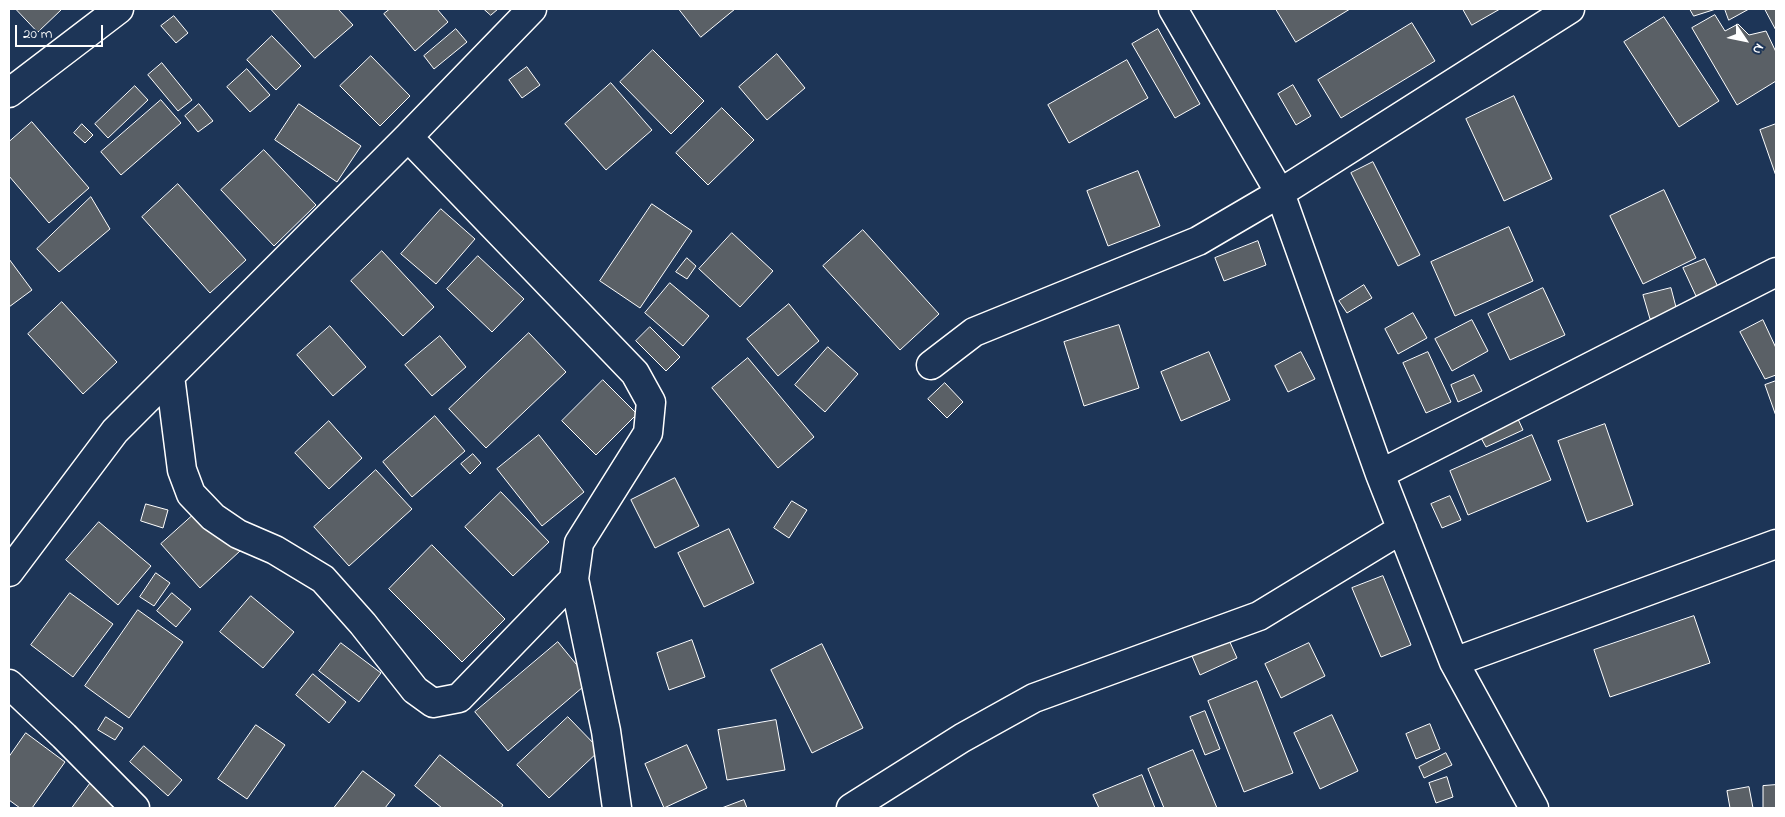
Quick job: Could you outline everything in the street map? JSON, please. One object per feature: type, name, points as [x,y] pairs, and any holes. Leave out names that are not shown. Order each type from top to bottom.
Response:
[{"type":"street","points":[[9,93],[119,9]]},
{"type":"street","points":[[9,572],[114,431],[408,137],[532,9]]},
{"type":"street","points":[[1173,9],[1280,193],[1380,474],[1454,662],[1534,808]]},
{"type":"street","points":[[931,365],[974,332],[1198,241],[1280,193],[1570,9]]},
{"type":"street","points":[[408,137],[635,373],[651,402],[648,434],[579,543],[574,579],[606,731],[617,808]]},
{"type":"street","points":[[1380,474],[1776,272]]},
{"type":"street","points":[[170,376],[182,470],[191,494],[213,517],[238,534],[275,550],[323,579],[363,624],[415,690],[433,703],[459,698],[574,579]]},
{"type":"street","points":[[851,808],[962,738],[1034,698],[1258,616],[1402,529]]},
{"type":"street","points":[[1454,662],[1776,544]]},
{"type":"street","points":[[9,684],[64,736],[135,808]]},
{"type":"building","points":[[16,9],[62,9],[38,32]]},
{"type":"building","points":[[271,9],[338,9],[353,25],[315,58]]},
{"type":"building","points":[[390,9],[437,9],[448,22],[415,51],[384,14]]},
{"type":"building","points":[[484,9],[498,9],[491,15]]},
{"type":"building","points":[[679,9],[735,9],[701,37]]},
{"type":"building","points":[[1276,9],[1350,9],[1296,42]]},
{"type":"building","points":[[1463,9],[1500,9],[1472,25]]},
{"type":"building","points":[[1690,9],[1716,9],[1694,16]]},
{"type":"building","points":[[1725,9],[1749,9],[1729,20]]},
{"type":"building","points":[[1765,9],[1776,9],[1776,30]]},
{"type":"building","points":[[1715,15],[1725,31],[1738,24],[1749,35],[1766,31],[1776,52],[1776,81],[1737,105],[1692,28]]},
{"type":"building","points":[[174,16],[188,33],[176,43],[161,26]]},
{"type":"building","points":[[1664,17],[1719,101],[1679,127],[1624,42]]},
{"type":"building","points":[[1412,23],[1435,61],[1341,118],[1318,80]]},
{"type":"building","points":[[456,29],[467,42],[434,69],[424,56]]},
{"type":"building","points":[[1158,29],[1200,104],[1175,118],[1132,44]]},
{"type":"building","points":[[272,36],[301,66],[276,90],[247,60]]},
{"type":"building","points":[[653,50],[704,101],[671,134],[620,82]]},
{"type":"building","points":[[777,54],[805,88],[767,120],[739,87]]},
{"type":"building","points":[[371,56],[410,96],[380,126],[340,86]]},
{"type":"building","points":[[1127,60],[1148,98],[1069,143],[1048,105]]},
{"type":"building","points":[[162,63],[192,100],[178,111],[148,75]]},
{"type":"building","points":[[527,67],[540,85],[522,98],[509,80]]},
{"type":"building","points":[[247,69],[270,95],[250,112],[227,87]]},
{"type":"building","points":[[611,83],[652,130],[606,170],[565,124]]},
{"type":"building","points":[[1293,85],[1311,116],[1296,125],[1278,94]]},
{"type":"building","points":[[135,86],[148,100],[108,138],[95,124]]},
{"type":"building","points":[[1514,96],[1552,179],[1504,201],[1466,119]]},
{"type":"building","points":[[161,100],[181,123],[121,175],[101,152]]},
{"type":"building","points":[[199,104],[213,121],[198,132],[185,116]]},
{"type":"building","points":[[299,104],[361,146],[337,182],[275,140]]},
{"type":"building","points":[[722,108],[754,140],[708,185],[676,153]]},
{"type":"building","points":[[32,122],[89,188],[49,223],[9,176],[9,142]]},
{"type":"building","points":[[82,124],[93,135],[85,143],[74,133]]},
{"type":"building","points":[[1776,124],[1776,176],[1760,130]]},
{"type":"building","points":[[264,150],[316,205],[274,246],[221,190]]},
{"type":"building","points":[[1373,162],[1420,255],[1398,266],[1351,173]]},
{"type":"building","points":[[1138,171],[1160,226],[1108,246],[1087,191]]},
{"type":"building","points":[[178,184],[246,260],[210,293],[142,217]]},
{"type":"building","points":[[1664,190],[1696,258],[1643,284],[1610,216]]},
{"type":"building","points":[[91,197],[110,229],[59,272],[37,249]]},
{"type":"building","points":[[652,204],[692,231],[640,308],[600,281]]},
{"type":"building","points":[[441,209],[475,239],[436,284],[401,254]]},
{"type":"building","points":[[1509,227],[1533,281],[1455,316],[1431,262]]},
{"type":"building","points":[[863,230],[939,314],[900,350],[823,266]]},
{"type":"building","points":[[732,233],[773,271],[740,307],[699,269]]},
{"type":"building","points":[[1258,241],[1266,265],[1224,281],[1215,258]]},
{"type":"building","points":[[382,251],[434,307],[403,336],[351,281]]},
{"type":"building","points":[[478,256],[524,299],[492,332],[447,289]]},
{"type":"building","points":[[687,258],[696,266],[687,279],[676,272]]},
{"type":"building","points":[[9,259],[32,290],[9,307]]},
{"type":"building","points":[[1705,259],[1718,287],[1696,296],[1683,268]]},
{"type":"building","points":[[670,283],[709,316],[683,346],[645,313]]},
{"type":"building","points":[[1364,285],[1372,298],[1347,313],[1339,301]]},
{"type":"building","points":[[1543,288],[1565,335],[1510,360],[1488,314]]},
{"type":"building","points":[[1671,288],[1677,311],[1650,319],[1643,295]]},
{"type":"building","points":[[62,302],[117,362],[83,394],[28,334]]},
{"type":"building","points":[[789,304],[819,341],[778,376],[747,339]]},
{"type":"building","points":[[1413,313],[1427,338],[1398,354],[1385,329]]},
{"type":"building","points":[[1472,320],[1488,351],[1452,371],[1435,339]]},
{"type":"building","points":[[1763,320],[1776,348],[1776,375],[1765,379],[1740,332]]},
{"type":"building","points":[[1119,325],[1139,388],[1084,406],[1064,342]]},
{"type":"building","points":[[330,326],[366,367],[333,396],[297,355]]},
{"type":"building","points":[[650,327],[680,357],[666,371],[636,341]]},
{"type":"building","points":[[529,333],[566,372],[486,448],[449,409]]},
{"type":"building","points":[[440,336],[466,367],[432,396],[405,365]]},
{"type":"building","points":[[828,347],[858,374],[825,412],[795,385]]},
{"type":"building","points":[[1209,352],[1230,400],[1181,421],[1161,372]]},
{"type":"building","points":[[1301,352],[1315,379],[1288,392],[1275,366]]},
{"type":"building","points":[[1428,352],[1451,402],[1426,413],[1403,363]]},
{"type":"building","points":[[748,358],[814,437],[778,468],[712,388]]},
{"type":"building","points":[[1474,375],[1482,391],[1458,402],[1451,385]]},
{"type":"building","points":[[603,380],[637,414],[596,455],[562,421]]},
{"type":"building","points":[[1776,381],[1776,416],[1765,385]]},
{"type":"building","points":[[945,383],[963,402],[947,418],[928,399]]},
{"type":"building","points":[[435,416],[465,451],[412,497],[383,462]]},
{"type":"building","points":[[1518,419],[1523,430],[1486,447],[1480,436]]},
{"type":"building","points":[[329,421],[362,458],[329,489],[295,453]]},
{"type":"building","points":[[1605,424],[1633,505],[1587,522],[1558,441]]},
{"type":"building","points":[[539,435],[584,492],[542,526],[497,469]]},
{"type":"building","points":[[1532,435],[1551,480],[1468,515],[1450,471]]},
{"type":"building","points":[[473,454],[481,463],[470,474],[461,464]]},
{"type":"building","points":[[376,470],[412,509],[349,566],[314,527]]},
{"type":"building","points":[[675,478],[699,526],[655,548],[631,500]]},
{"type":"building","points":[[501,492],[549,542],[513,576],[465,527]]},
{"type":"building","points":[[1450,496],[1461,520],[1442,528],[1431,504]]},
{"type":"building","points":[[792,501],[807,510],[789,538],[774,528]]},
{"type":"building","points":[[146,504],[168,510],[163,528],[141,521]]},
{"type":"building","points":[[201,508],[240,551],[200,588],[161,544]]},
{"type":"building","points":[[99,522],[151,566],[118,605],[66,560]]},
{"type":"building","points":[[729,529],[754,583],[704,607],[678,553]]},
{"type":"building","points":[[432,545],[505,619],[462,662],[389,589]]},
{"type":"building","points":[[156,573],[170,583],[154,606],[140,597]]},
{"type":"building","points":[[1383,576],[1411,645],[1381,657],[1352,588]]},
{"type":"building","points":[[70,593],[113,624],[73,677],[31,645]]},
{"type":"building","points":[[172,593],[191,609],[176,627],[157,611]]},
{"type":"building","points":[[251,596],[294,632],[263,668],[220,632]]},
{"type":"building","points":[[138,610],[183,642],[129,718],[85,686]]},
{"type":"building","points":[[1694,616],[1710,663],[1610,697],[1594,650]]},
{"type":"building","points":[[692,640],[705,677],[669,690],[657,653]]},
{"type":"building","points":[[1229,640],[1237,658],[1200,675],[1192,656]]},
{"type":"building","points":[[558,642],[590,681],[508,751],[475,712]]},
{"type":"building","points":[[341,643],[381,673],[359,702],[319,671]]},
{"type":"building","points":[[1309,643],[1325,676],[1281,698],[1265,664]]},
{"type":"building","points":[[822,644],[863,728],[812,753],[771,670]]},
{"type":"building","points":[[313,674],[346,702],[329,723],[296,695]]},
{"type":"building","points":[[1257,681],[1293,773],[1244,792],[1208,701]]},
{"type":"building","points":[[1205,711],[1220,749],[1205,755],[1190,717]]},
{"type":"building","points":[[1332,715],[1358,771],[1320,789],[1294,733]]},
{"type":"building","points":[[106,717],[123,728],[115,740],[98,730]]},
{"type":"building","points":[[568,717],[600,750],[549,798],[517,765]]},
{"type":"building","points":[[776,720],[785,770],[727,780],[718,730]]},
{"type":"building","points":[[1430,724],[1440,749],[1416,759],[1406,734]]},
{"type":"building","points":[[256,725],[285,745],[247,799],[218,779]]},
{"type":"building","points":[[26,733],[65,762],[32,808],[20,808],[9,800],[9,757]]},
{"type":"building","points":[[687,745],[707,788],[664,808],[645,764]]},
{"type":"building","points":[[144,746],[182,780],[168,796],[130,762]]},
{"type":"building","points":[[1193,750],[1217,808],[1164,808],[1148,769]]},
{"type":"building","points":[[1446,753],[1452,765],[1424,778],[1419,767]]},
{"type":"building","points":[[440,755],[503,805],[501,808],[442,808],[415,786]]},
{"type":"building","points":[[363,771],[395,795],[385,808],[334,808]]},
{"type":"building","points":[[1142,775],[1155,808],[1099,808],[1093,795]]},
{"type":"building","points":[[1447,777],[1453,797],[1436,803],[1429,783]]},
{"type":"building","points":[[92,781],[128,808],[72,808]]},
{"type":"building","points":[[1776,785],[1776,808],[1763,808],[1763,786]]},
{"type":"building","points":[[1749,787],[1753,808],[1730,808],[1727,791]]},
{"type":"building","points":[[744,800],[747,808],[722,808]]}]
